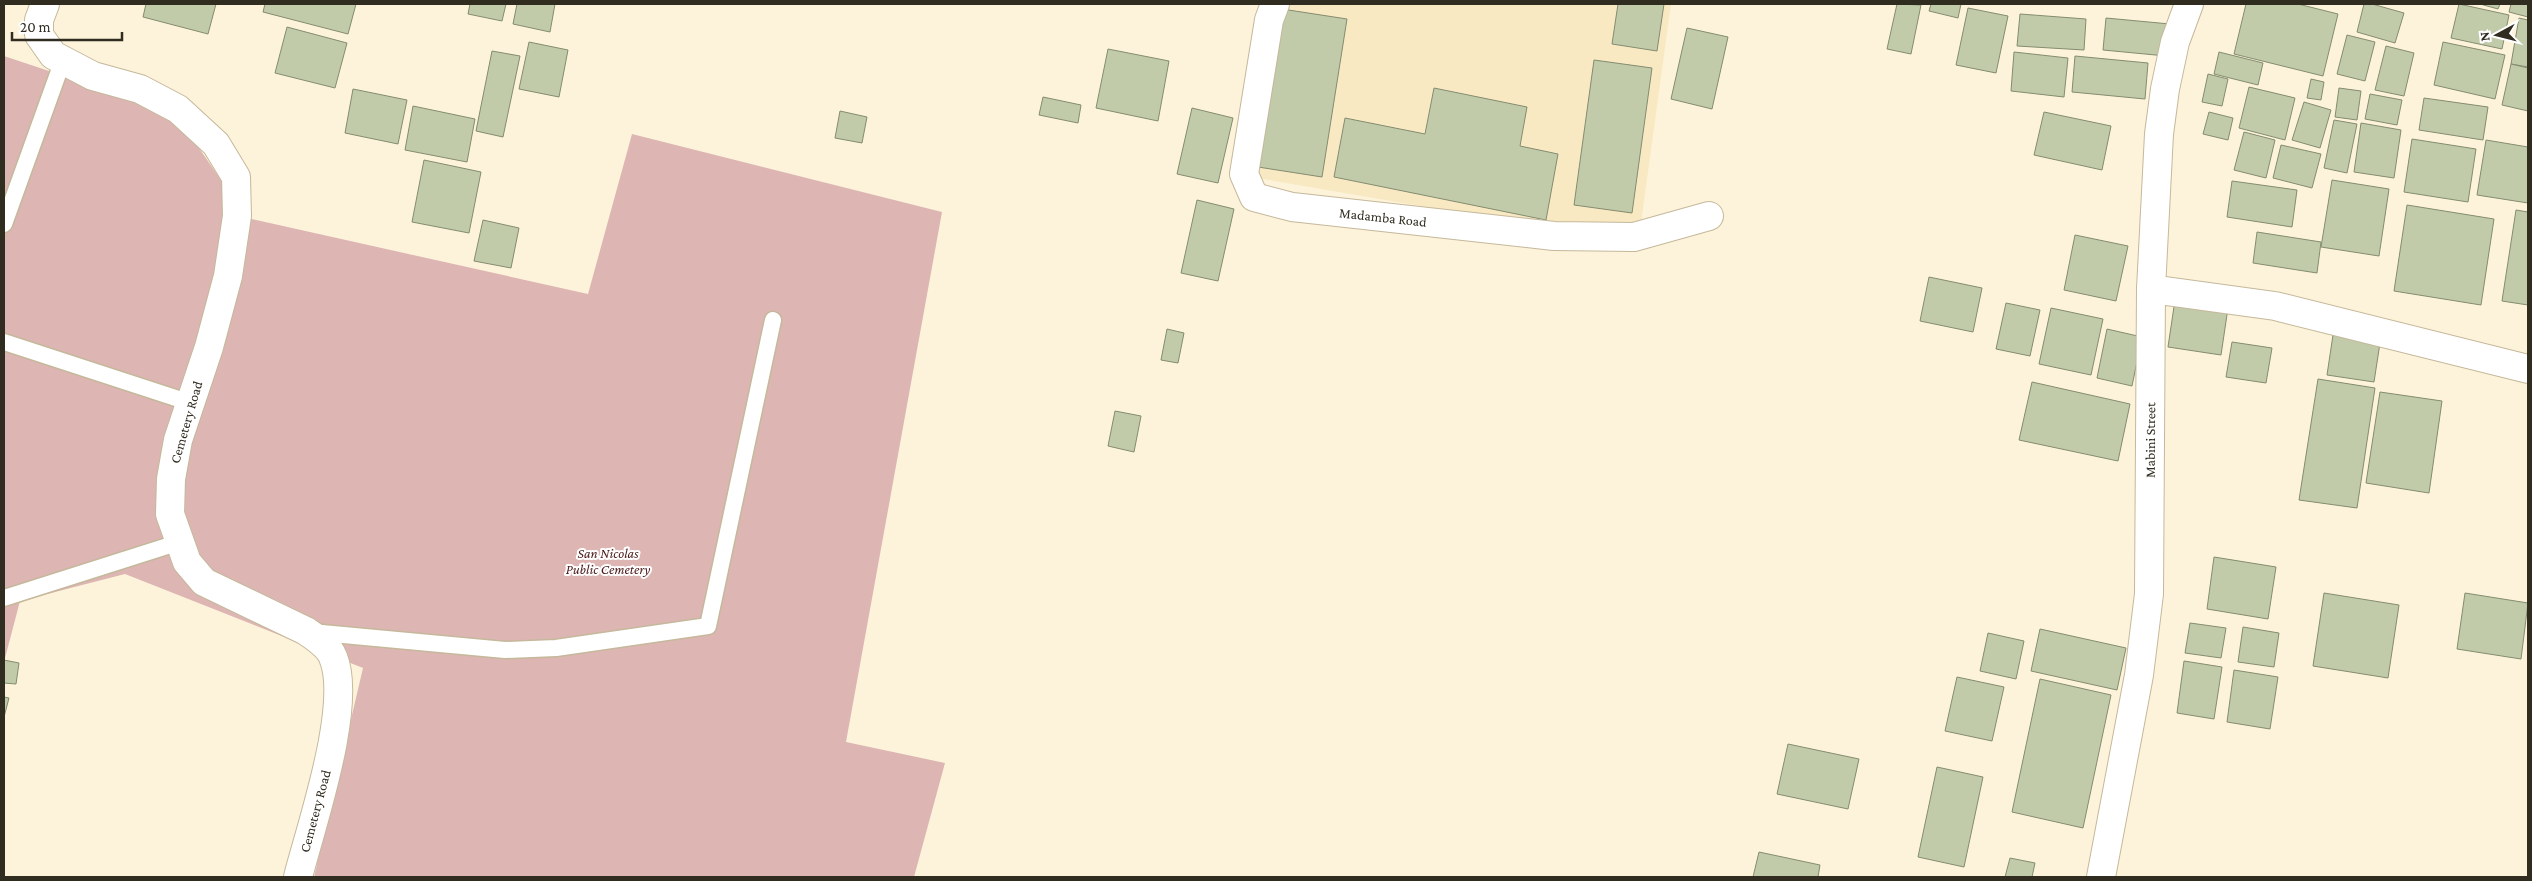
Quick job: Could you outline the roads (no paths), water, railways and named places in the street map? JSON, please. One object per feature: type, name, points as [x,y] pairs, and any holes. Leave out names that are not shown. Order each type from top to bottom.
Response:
[{"type":"street","name":"Madamba Road","points":[[1275,4],[1268,20],[1244,174],[1254,197],[1292,207],[1554,236],[1634,237],[1709,216]]},
{"type":"street","name":"Mabini Street","points":[[2101,877],[2139,675],[2149,594],[2151,288],[2159,134],[2162,107],[2175,42],[2189,4]]},
{"type":"street","name":"Cemetery Road","points":[[42,12],[39,35],[53,55],[93,76],[140,89],[178,109],[216,144],[236,177],[237,216],[228,276],[209,347],[178,440],[171,479],[170,514],[187,562],[204,582],[306,631],[320,640],[333,657],[338,683],[339,712],[298,877]]},
{"type":"street","points":[[2151,288],[2275,306],[2528,369]]},
{"type":"lane","points":[[4,224],[63,60]]},
{"type":"lane","points":[[306,631],[505,650],[532,650],[708,626],[773,320]]},
{"type":"lane","points":[[4,342],[191,403]]},
{"type":"lane","points":[[4,598],[180,542]]},
{"type":"park label","name":"San Nicolas Public Cemetery","points":[[608,562]]}]
